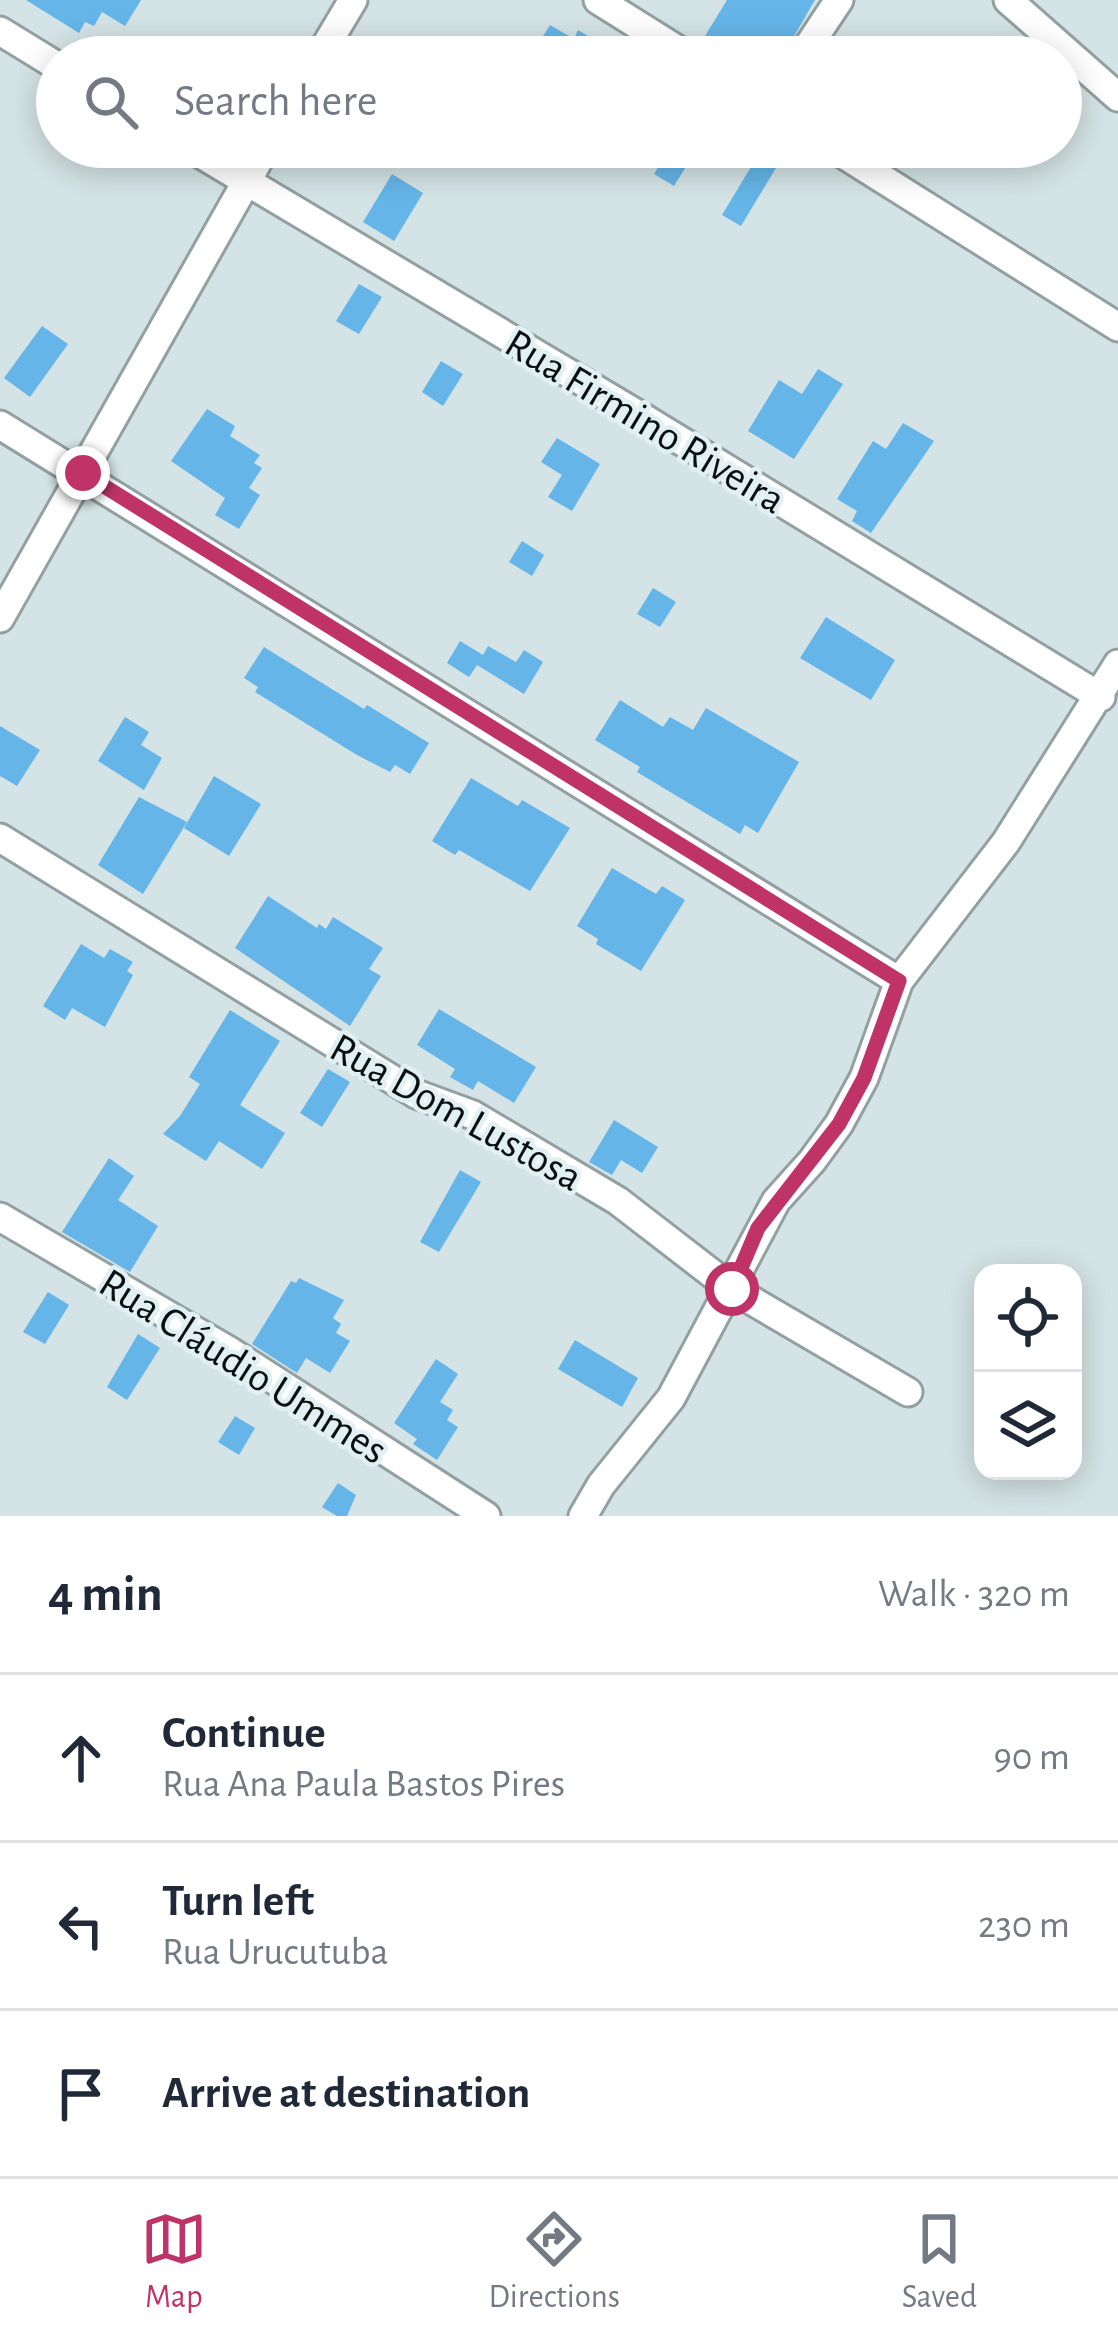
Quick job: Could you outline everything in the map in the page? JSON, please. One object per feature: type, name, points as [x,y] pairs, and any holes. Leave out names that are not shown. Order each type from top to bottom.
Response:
[{"type":"street","points":[[332,36],[353,0]]},
{"type":"street","points":[[600,0],[656,36]]},
{"type":"street","points":[[815,36],[839,0]]},
{"type":"street","points":[[1007,0],[1048,36]]},
{"type":"street","points":[[0,31],[36,53]]},
{"type":"street","points":[[1082,66],[1118,97]]},
{"type":"street","name":"Rua Firmino Riveira","points":[[223,168],[1101,697]]},
{"type":"street","points":[[0,618],[254,168]]},
{"type":"street","points":[[865,168],[1118,327]]},
{"type":"street","points":[[0,425],[899,981]]},
{"type":"street","points":[[583,1516],[601,1485],[671,1397],[732,1289],[758,1228],[839,1124],[864,1078],[899,981],[1006,842],[1118,664]]},
{"type":"street","name":"Rua Dom Lustosa","points":[[0,838],[416,1094],[473,1115],[618,1201],[732,1289],[908,1392]]},
{"type":"street","name":"Rua Cláudio Ummes","points":[[0,1217],[231,1352],[486,1516]]},
{"type":"building","points":[[26,0],[141,0],[125,26],[102,12],[94,26],[85,22],[79,33]]},
{"type":"building","points":[[727,0],[815,0],[794,36],[705,36]]},
{"type":"building","points":[[550,25],[569,36],[543,36]]},
{"type":"building","points":[[658,168],[685,168],[674,186],[654,174]]},
{"type":"building","points":[[750,168],[776,168],[741,226],[722,215]]},
{"type":"building","points":[[392,174],[423,193],[394,241],[363,222]]},
{"type":"building","points":[[359,284],[382,297],[359,334],[336,321]]},
{"type":"building","points":[[42,326],[68,344],[30,397],[4,378]]},
{"type":"building","points":[[441,361],[463,374],[443,406],[422,392]]},
{"type":"building","points":[[818,369],[843,384],[794,459],[748,431],[779,380],[802,394]]},
{"type":"building","points":[[207,409],[235,426],[230,436],[260,455],[254,463],[262,468],[249,488],[260,495],[239,529],[215,515],[225,498],[171,461]]},
{"type":"building","points":[[903,423],[934,441],[871,533],[852,521],[857,511],[837,499],[873,441],[886,449]]},
{"type":"building","points":[[557,438],[600,464],[572,511],[548,497],[562,475],[541,462]]},
{"type":"building","points":[[522,541],[544,555],[532,576],[509,562]]},
{"type":"building","points":[[653,588],[676,602],[660,627],[637,614]]},
{"type":"building","points":[[826,617],[895,660],[871,700],[800,658]]},
{"type":"building","points":[[460,641],[483,655],[488,646],[516,662],[524,650],[543,662],[524,694],[477,665],[469,677],[447,663]]},
{"type":"building","points":[[264,647],[429,743],[410,774],[395,765],[390,772],[357,755],[255,692],[258,687],[244,678]]},
{"type":"building","points":[[620,700],[663,727],[670,717],[693,730],[706,708],[799,762],[758,833],[745,825],[740,834],[637,772],[640,767],[595,740]]},
{"type":"building","points":[[125,717],[149,732],[141,745],[162,758],[144,790],[98,761]]},
{"type":"building","points":[[0,726],[40,750],[17,786],[0,776]]},
{"type":"building","points":[[214,776],[261,804],[229,856],[184,828]]},
{"type":"building","points":[[471,778],[518,806],[522,800],[570,828],[530,891],[459,850],[455,855],[432,841]]},
{"type":"building","points":[[139,797],[187,822],[143,894],[98,865]]},
{"type":"building","points":[[612,868],[656,894],[662,886],[685,900],[641,971],[596,944],[598,939],[577,926]]},
{"type":"building","points":[[268,896],[317,928],[319,924],[326,929],[333,917],[383,948],[369,969],[381,976],[350,1026],[235,948]]},
{"type":"building","points":[[81,944],[104,958],[110,949],[133,962],[127,971],[133,975],[105,1027],[72,1008],[65,1020],[43,1006]]},
{"type":"building","points":[[439,1009],[536,1067],[514,1103],[478,1081],[473,1090],[450,1077],[455,1069],[417,1045]]},
{"type":"building","points":[[230,1010],[280,1041],[240,1105],[285,1133],[262,1169],[219,1141],[206,1161],[163,1134],[200,1084],[189,1077]]},
{"type":"building","points":[[328,1069],[350,1082],[322,1127],[300,1113]]},
{"type":"building","points":[[614,1120],[658,1147],[642,1173],[621,1160],[612,1175],[589,1162]]},
{"type":"building","points":[[109,1158],[134,1176],[118,1200],[158,1226],[130,1272],[62,1232]]},
{"type":"building","points":[[460,1170],[481,1182],[439,1252],[420,1242]]},
{"type":"building","points":[[299,1278],[344,1300],[333,1318],[341,1324],[336,1333],[350,1341],[330,1373],[306,1358],[297,1373],[252,1344],[291,1281],[296,1283]]},
{"type":"building","points":[[48,1292],[69,1305],[45,1344],[23,1332]]},
{"type":"building","points":[[138,1334],[160,1348],[127,1400],[107,1387]]},
{"type":"building","points":[[575,1340],[638,1378],[622,1407],[558,1369]]},
{"type":"building","points":[[436,1359],[458,1374],[440,1402],[453,1410],[447,1420],[458,1427],[437,1460],[394,1423]]},
{"type":"building","points":[[235,1416],[255,1428],[239,1455],[218,1442]]},
{"type":"building","points":[[338,1483],[356,1495],[347,1516],[322,1507]]},
{"type":"route","points":[[83,473],[899,981],[864,1078],[839,1124],[758,1228],[732,1289]]}]
